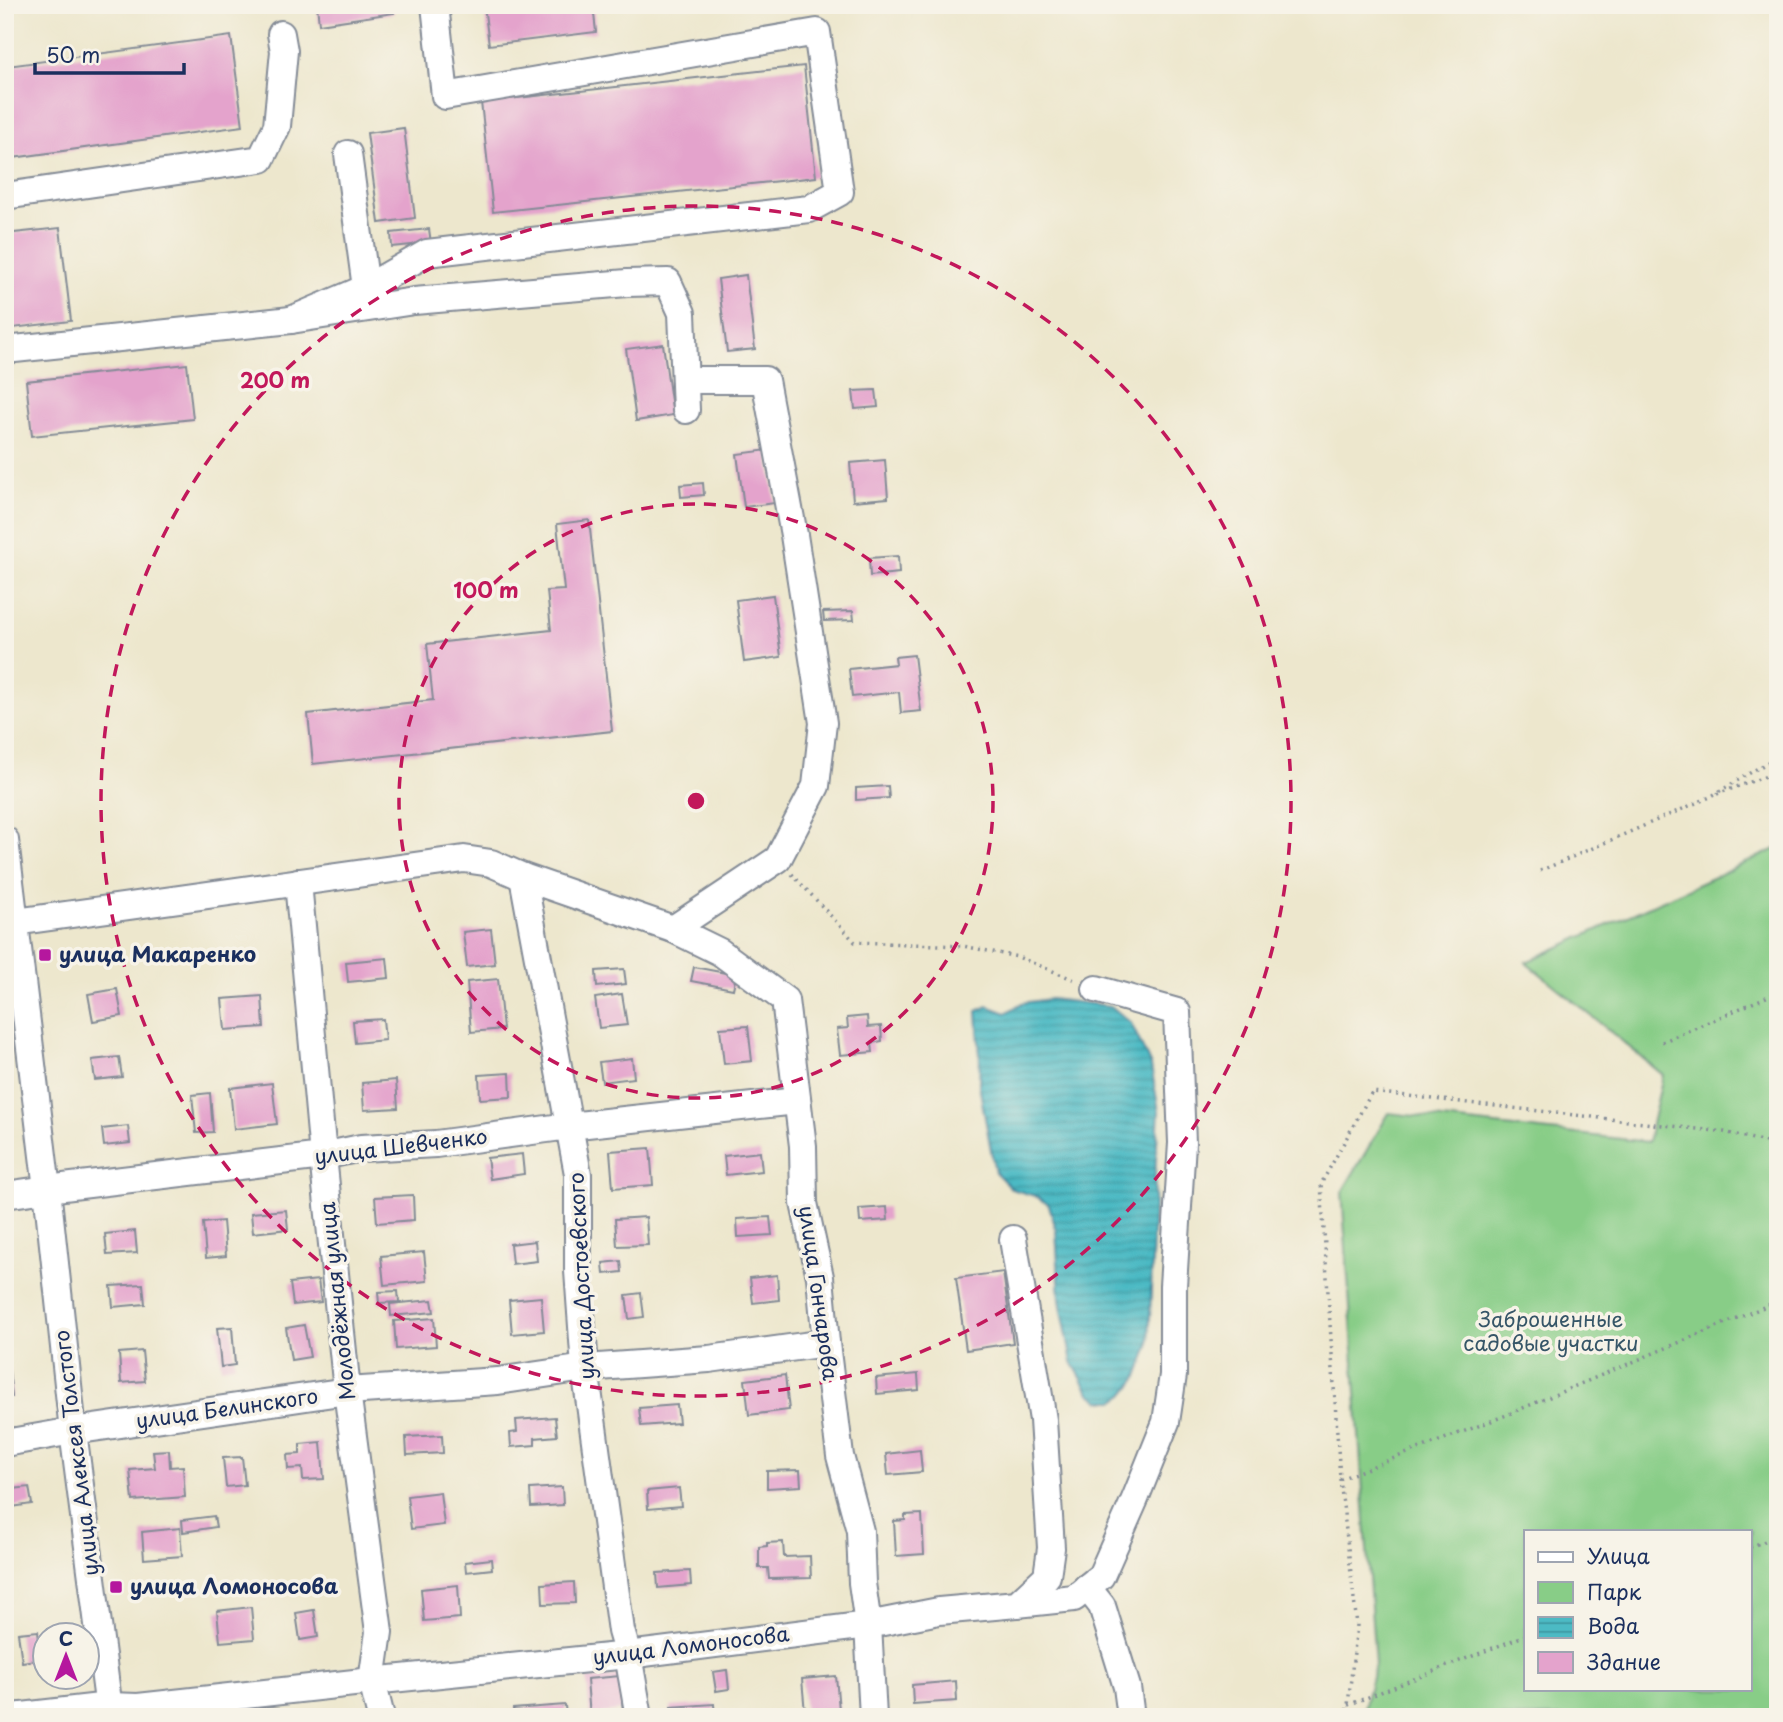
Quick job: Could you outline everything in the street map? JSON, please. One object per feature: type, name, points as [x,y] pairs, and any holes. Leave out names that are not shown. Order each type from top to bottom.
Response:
[{"type":"street","points":[[290,320],[366,288],[427,253],[809,209],[840,192],[817,32],[445,96],[435,5]]},
{"type":"street","points":[[5,196],[261,159],[277,126],[284,51],[281,34]]},
{"type":"street","points":[[348,154],[366,288]]},
{"type":"street","points":[[5,350],[290,320],[414,301],[668,282],[682,313],[686,410]]},
{"type":"street","points":[[15,922],[464,859],[491,863],[523,877],[673,929],[778,859],[816,786],[823,723],[794,536],[765,380],[685,380]]},
{"type":"street","name":"улица Алексея Толстого","points":[[6,854],[73,1430],[109,1711]]},
{"type":"street","name":"улица Достоевского","points":[[523,877],[578,1174],[578,1271],[585,1368],[621,1631],[639,1717]]},
{"type":"street","name":"Молодёжная улица","points":[[298,882],[347,1391],[379,1632],[372,1681],[380,1717]]},
{"type":"street","name":"улица Гончарова","points":[[673,929],[720,952],[785,1000],[803,1146],[804,1203],[820,1277],[840,1456],[860,1531],[873,1717]]},
{"type":"street","points":[[1096,989],[1177,1012],[1182,1143],[1173,1286],[1173,1375],[1166,1422],[1101,1576],[1087,1587],[1102,1606],[1127,1687],[1131,1717]]},
{"type":"street","name":"улица Шевченко","points":[[5,1195],[361,1149],[436,1144],[569,1126],[797,1101]]},
{"type":"street","points":[[1013,1239],[1043,1420],[1051,1548],[1047,1576],[1017,1604]]},
{"type":"street","name":"улица Белинского","points":[[5,1443],[73,1430],[347,1391],[498,1381],[585,1368],[709,1359],[826,1343]]},
{"type":"street","name":"улица Ломоносова","points":[[13,1717],[109,1711],[628,1655],[867,1625],[939,1611],[1074,1598],[1087,1587]]},
{"type":"path","points":[[1710,797],[1778,756]]},
{"type":"path","points":[[1540,872],[1710,797],[1778,772]]},
{"type":"path","points":[[778,859],[855,942],[962,946],[1018,957],[1096,989]]},
{"type":"path","points":[[1662,1042],[1778,992]]},
{"type":"path","points":[[1345,1717],[1357,1625],[1340,1479],[1321,1184],[1372,1092],[1724,1132],[1778,1145]]},
{"type":"path","points":[[1340,1479],[1504,1416],[1778,1301]]},
{"type":"path","points":[[1752,1546],[1778,1536]]},
{"type":"path","points":[[1348,1705],[1524,1636]]},
{"type":"green space","name":"Заброшенные садовые участки","points":[[1778,848],[1778,1717],[1362,1717],[1375,1664],[1342,1192],[1389,1113],[1648,1142],[1663,1075],[1526,962]]},
{"type":"water","points":[[1050,999],[1111,1006],[1131,1023],[1151,1066],[1159,1111],[1149,1346],[1137,1379],[1124,1395],[1115,1401],[1100,1401],[1090,1393],[1072,1362],[1060,1300],[1056,1229],[1049,1205],[1035,1196],[1012,1189],[995,1172],[979,1085],[977,1011],[988,1006],[1006,1013],[1022,1003]]},
{"type":"building","points":[[317,5],[393,5],[394,13],[319,24]]},
{"type":"building","points":[[484,5],[593,5],[596,32],[489,45]]},
{"type":"building","points":[[231,36],[243,126],[5,159],[5,59],[8,66]]},
{"type":"building","points":[[804,66],[816,177],[493,212],[481,102]]},
{"type":"building","points":[[404,128],[415,218],[379,223],[367,133]]},
{"type":"building","points":[[60,228],[71,321],[13,328],[5,260],[5,234]]},
{"type":"building","points":[[429,229],[431,243],[392,247],[391,233]]},
{"type":"building","points":[[746,275],[755,349],[727,352],[718,279]]},
{"type":"building","points":[[663,344],[673,415],[636,421],[626,349]]},
{"type":"building","points":[[187,364],[193,419],[32,436],[26,381]]},
{"type":"building","points":[[876,390],[878,407],[855,409],[853,391]]},
{"type":"building","points":[[768,450],[775,503],[744,507],[737,454]]},
{"type":"building","points":[[885,460],[888,498],[853,501],[850,463]]},
{"type":"building","points":[[703,483],[704,495],[681,497],[680,485]]},
{"type":"building","points":[[589,520],[612,731],[313,764],[308,714],[433,700],[427,644],[551,630],[547,591],[564,590],[557,524]]},
{"type":"building","points":[[898,556],[899,573],[870,576],[869,558]]},
{"type":"building","points":[[773,595],[781,657],[744,662],[736,600]]},
{"type":"building","points":[[853,611],[854,620],[824,621],[823,612]]},
{"type":"building","points":[[914,655],[921,711],[901,713],[899,692],[852,697],[849,669],[896,664],[895,657]]},
{"type":"building","points":[[888,786],[889,798],[856,800],[856,788]]},
{"type":"building","points":[[491,929],[495,964],[467,967],[463,932]]},
{"type":"building","points":[[387,958],[389,978],[348,982],[346,962]]},
{"type":"building","points":[[694,967],[736,975],[733,989],[691,981]]},
{"type":"building","points":[[624,969],[626,984],[597,987],[596,971]]},
{"type":"building","points":[[498,979],[503,1029],[471,1032],[467,982]]},
{"type":"building","points":[[117,989],[122,1016],[93,1021],[88,994]]},
{"type":"building","points":[[622,994],[627,1025],[599,1028],[595,998]]},
{"type":"building","points":[[262,996],[264,1027],[225,1030],[222,999]]},
{"type":"building","points":[[867,1016],[868,1027],[881,1026],[882,1041],[872,1043],[873,1052],[840,1055],[837,1029],[848,1028],[847,1018]]},
{"type":"building","points":[[383,1019],[385,1040],[355,1043],[353,1021]]},
{"type":"building","points":[[748,1026],[752,1061],[724,1064],[720,1028]]},
{"type":"building","points":[[119,1057],[122,1077],[95,1080],[92,1060]]},
{"type":"building","points":[[632,1058],[634,1078],[602,1082],[599,1062]]},
{"type":"building","points":[[510,1073],[511,1097],[480,1099],[479,1075]]},
{"type":"building","points":[[396,1080],[398,1108],[364,1110],[362,1083]]},
{"type":"building","points":[[272,1083],[277,1124],[234,1129],[230,1088]]},
{"type":"building","points":[[210,1093],[213,1132],[196,1133],[192,1095]]},
{"type":"building","points":[[128,1126],[130,1143],[104,1146],[102,1129]]},
{"type":"building","points":[[650,1148],[653,1185],[613,1188],[610,1151]]},
{"type":"building","points":[[760,1152],[762,1171],[726,1175],[724,1156]]},
{"type":"building","points":[[522,1154],[524,1174],[490,1179],[487,1158]]},
{"type":"building","points":[[413,1195],[414,1220],[377,1223],[375,1197]]},
{"type":"building","points":[[887,1207],[888,1220],[860,1222],[859,1209]]},
{"type":"building","points":[[286,1210],[288,1229],[253,1233],[251,1213]]},
{"type":"building","points":[[646,1217],[648,1245],[617,1246],[615,1219]]},
{"type":"building","points":[[770,1217],[772,1235],[738,1237],[737,1219]]},
{"type":"building","points":[[223,1221],[226,1256],[206,1258],[203,1223]]},
{"type":"building","points":[[135,1231],[137,1253],[107,1255],[105,1234]]},
{"type":"building","points":[[535,1241],[537,1261],[512,1264],[510,1244]]},
{"type":"building","points":[[424,1252],[427,1281],[384,1285],[381,1256]]},
{"type":"building","points":[[621,1261],[622,1272],[604,1274],[603,1263]]},
{"type":"building","points":[[1003,1272],[1013,1343],[966,1350],[956,1278]]},
{"type":"building","points":[[777,1275],[779,1300],[753,1303],[750,1278]]},
{"type":"building","points":[[318,1280],[321,1302],[293,1305],[290,1283]]},
{"type":"building","points":[[143,1284],[145,1304],[113,1307],[111,1286]]},
{"type":"building","points":[[398,1291],[399,1302],[379,1303],[378,1292]]},
{"type":"building","points":[[641,1293],[644,1317],[629,1319],[626,1295]]},
{"type":"building","points":[[541,1297],[544,1331],[512,1334],[509,1300]]},
{"type":"building","points":[[432,1300],[434,1312],[391,1316],[390,1304]]},
{"type":"building","points":[[434,1318],[436,1346],[396,1349],[394,1321]]},
{"type":"building","points":[[304,1325],[310,1357],[291,1360],[286,1328]]},
{"type":"building","points":[[232,1327],[235,1365],[221,1367],[217,1328]]},
{"type":"building","points":[[142,1351],[145,1381],[121,1383],[119,1353]]},
{"type":"building","points":[[5,1370],[9,1370],[12,1397],[5,1398]]},
{"type":"building","points":[[918,1374],[919,1390],[877,1394],[876,1378]]},
{"type":"building","points":[[785,1375],[789,1410],[749,1415],[745,1380]]},
{"type":"building","points":[[677,1405],[679,1423],[641,1426],[639,1408]]},
{"type":"building","points":[[555,1417],[557,1436],[535,1438],[535,1445],[511,1447],[510,1433],[517,1432],[516,1420]]},
{"type":"building","points":[[442,1435],[443,1453],[407,1455],[406,1437]]},
{"type":"building","points":[[321,1442],[324,1479],[303,1480],[302,1468],[288,1469],[287,1455],[300,1454],[300,1444]]},
{"type":"building","points":[[169,1450],[170,1467],[183,1466],[185,1497],[133,1501],[130,1470],[155,1468],[153,1451]]},
{"type":"building","points":[[920,1450],[922,1472],[888,1475],[886,1454]]},
{"type":"building","points":[[242,1457],[245,1485],[226,1487],[223,1458]]},
{"type":"building","points":[[800,1470],[801,1486],[767,1488],[767,1471]]},
{"type":"building","points":[[29,1487],[32,1504],[5,1508],[5,1490]]},
{"type":"building","points":[[562,1487],[563,1505],[531,1507],[530,1489]]},
{"type":"building","points":[[679,1488],[681,1506],[648,1509],[647,1491]]},
{"type":"building","points":[[440,1492],[444,1525],[411,1529],[407,1496]]},
{"type":"building","points":[[922,1514],[924,1554],[896,1556],[894,1521],[905,1520],[905,1515]]},
{"type":"building","points":[[214,1516],[216,1527],[183,1532],[182,1520]]},
{"type":"building","points":[[180,1528],[182,1556],[144,1559],[142,1532]]},
{"type":"building","points":[[783,1542],[784,1557],[810,1556],[811,1578],[769,1579],[768,1568],[759,1568],[759,1547],[767,1546],[767,1543]]},
{"type":"building","points":[[491,1559],[492,1569],[466,1572],[465,1562]]},
{"type":"building","points":[[690,1571],[691,1585],[658,1588],[657,1573]]},
{"type":"building","points":[[574,1582],[575,1603],[543,1604],[542,1584]]},
{"type":"building","points":[[458,1585],[460,1618],[424,1621],[421,1589]]},
{"type":"building","points":[[251,1607],[254,1639],[220,1642],[217,1611]]},
{"type":"building","points":[[314,1610],[318,1637],[300,1640],[296,1613]]},
{"type":"building","points":[[32,1632],[32,1660],[22,1662],[18,1633]]},
{"type":"building","points":[[727,1670],[729,1689],[716,1691],[713,1672]]},
{"type":"building","points":[[620,1676],[623,1711],[602,1713],[603,1717],[590,1717],[587,1679]]},
{"type":"building","points":[[836,1676],[839,1710],[805,1713],[802,1679]]},
{"type":"building","points":[[956,1681],[957,1701],[913,1704],[912,1685]]},
{"type":"building","points":[[714,1704],[715,1717],[672,1717],[671,1707]]},
{"type":"building","points":[[565,1705],[566,1717],[514,1717],[513,1709]]},
{"type":"place","name":"улица Макаренко","points":[[45,955]]},
{"type":"place","name":"улица Ломоносова","points":[[116,1587]]}]
